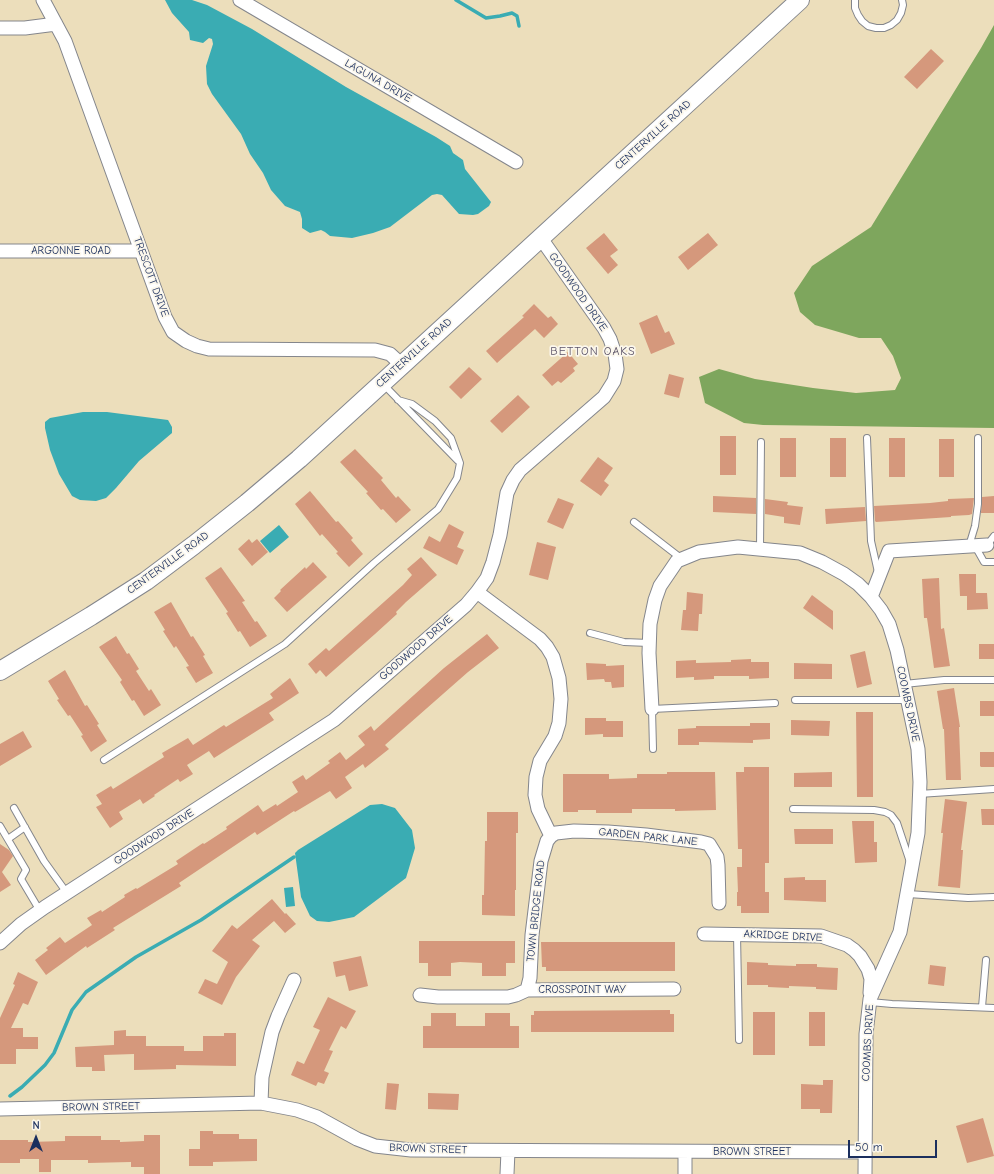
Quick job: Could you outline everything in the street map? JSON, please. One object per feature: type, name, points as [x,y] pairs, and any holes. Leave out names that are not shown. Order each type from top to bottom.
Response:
[{"type":"main road","name":"CENTERVILLE ROAD","points":[[0,671],[146,581],[247,503],[299,459],[800,0]]},
{"type":"street","name":"TRESCOTT DRIVE","points":[[44,0],[65,41],[165,317],[173,332],[186,342],[209,349],[375,350],[390,354],[402,365]]},
{"type":"street","name":"LAGUNA DRIVE","points":[[240,0],[516,162]]},
{"type":"street","points":[[0,28],[25,28],[56,24]]},
{"type":"street","name":"GOODWOOD DRIVE","points":[[0,943],[21,924],[40,911],[334,720],[466,605],[477,592],[487,578],[493,562],[500,535],[507,493],[513,480],[520,470],[604,397],[614,381],[617,369],[615,354],[610,339],[604,328],[540,238]]},
{"type":"street","name":"ARGONNE ROAD","points":[[0,251],[141,251]]},
{"type":"street","points":[[871,597],[889,551],[981,543]]},
{"type":"street","name":"COOMBS DRIVE","points":[[652,709],[649,643],[650,624],[660,586],[677,561],[699,552],[725,547],[738,547],[800,553],[822,562],[853,581],[871,597],[881,610],[888,624],[897,650],[918,749],[918,833],[900,932],[870,1001],[866,1034],[865,1174]]},
{"type":"street","points":[[477,592],[540,639],[553,657],[559,678],[561,699],[559,723],[555,736],[540,761],[536,777],[535,795],[538,809],[551,836]]},
{"type":"street","name":"GARDEN PARK LANE","points":[[551,836],[556,833],[574,831],[608,832],[646,835],[709,844],[716,857],[718,865],[719,903]]},
{"type":"street","name":"TOWN BRIDGE ROAD","points":[[527,990],[530,978],[532,935],[541,861],[547,841],[551,836]]},
{"type":"street","name":"AKRIDGE DRIVE","points":[[704,934],[821,936],[847,946],[860,956],[868,969],[871,978],[870,1001]]},
{"type":"street","points":[[261,1103],[262,1077],[272,1032],[294,980]]},
{"type":"street","name":"CROSSPOINT WAY","points":[[420,995],[438,997],[508,997],[527,990],[674,989]]},
{"type":"street","name":"BROWN STREET","points":[[0,1109],[261,1103],[297,1110],[317,1117],[375,1146],[411,1150],[865,1152]]},
{"type":"street","points":[[507,1174],[508,1151]]},
{"type":"street","points":[[685,1152],[685,1174]]},
{"type":"lane","points":[[855,0],[855,8],[862,21],[868,26],[876,28],[884,28],[897,20],[903,6],[902,0]]},
{"type":"lane","points":[[382,383],[460,463]]},
{"type":"lane","points":[[104,760],[286,644],[374,563],[438,509],[457,478],[460,463],[451,438],[435,421],[412,404],[398,400]]},
{"type":"lane","points":[[868,438],[871,541],[879,578]]},
{"type":"lane","points":[[978,438],[978,504],[975,526],[981,543],[984,562],[994,562]]},
{"type":"lane","points":[[760,548],[761,442]]},
{"type":"lane","points":[[634,522],[682,559]]},
{"type":"lane","points":[[590,633],[624,642],[649,643]]},
{"type":"lane","points":[[904,684],[944,680],[994,680]]},
{"type":"lane","points":[[795,700],[907,700]]},
{"type":"lane","points":[[653,748],[652,709],[775,703]]},
{"type":"lane","points":[[919,794],[994,789]]},
{"type":"lane","points":[[14,808],[44,861],[67,893]]},
{"type":"lane","points":[[793,809],[874,810],[891,815],[897,823],[912,869]]},
{"type":"lane","points":[[0,826],[26,870],[21,879],[40,911]]},
{"type":"lane","points":[[8,839],[25,827]]},
{"type":"lane","points":[[908,894],[968,898],[994,897]]},
{"type":"lane","points":[[737,934],[739,1040]]},
{"type":"lane","points":[[982,1007],[986,960]]},
{"type":"lane","points":[[870,1001],[892,1004],[994,1008]]},
{"type":"green space","points":[[994,25],[994,428],[763,425],[744,423],[705,403],[699,377],[719,369],[755,379],[813,388],[856,393],[895,390],[901,378],[893,356],[881,338],[859,338],[815,325],[800,312],[794,293],[812,266],[871,227]]},
{"type":"water","points":[[165,0],[192,0],[207,5],[252,29],[346,87],[436,137],[450,146],[453,153],[463,160],[465,169],[491,202],[489,206],[478,214],[459,214],[442,195],[437,194],[432,195],[390,227],[373,233],[352,238],[330,236],[321,230],[310,233],[302,228],[300,212],[285,206],[271,190],[263,173],[250,154],[241,134],[212,94],[207,84],[206,66],[213,44],[212,39],[209,38],[203,43],[190,40],[189,32],[172,13]]},
{"type":"water","points":[[83,412],[107,412],[168,420],[172,427],[172,433],[139,461],[106,498],[96,501],[80,500],[72,496],[59,474],[50,450],[45,422],[50,418]]},
{"type":"water","points":[[279,525],[289,537],[270,553],[260,541]]},
{"type":"water","points":[[382,804],[395,808],[412,830],[415,848],[406,878],[354,917],[329,922],[317,921],[310,916],[301,897],[295,853],[370,805]]},
{"type":"water","points":[[293,887],[295,906],[286,907],[284,888]]},
{"type":"building","points":[[931,49],[944,61],[917,89],[904,77]]},
{"type":"building","points":[[604,233],[618,250],[610,256],[618,265],[608,274],[586,248]]},
{"type":"building","points":[[708,233],[718,245],[688,270],[678,257]]},
{"type":"building","points":[[534,304],[548,318],[551,316],[558,324],[544,338],[535,329],[497,363],[486,351],[524,317],[522,316]]},
{"type":"building","points":[[657,315],[665,333],[669,331],[675,344],[651,354],[639,323]]},
{"type":"building","points":[[568,352],[578,364],[573,368],[575,371],[561,383],[558,381],[552,386],[542,375]]},
{"type":"building","points":[[469,367],[482,379],[461,399],[449,387]]},
{"type":"building","points":[[669,374],[684,378],[679,398],[664,394]]},
{"type":"building","points":[[518,395],[530,407],[502,433],[490,421]]},
{"type":"building","points":[[720,436],[736,436],[736,475],[720,475]]},
{"type":"building","points":[[780,438],[796,438],[796,477],[780,477]]},
{"type":"building","points":[[830,438],[846,438],[846,477],[830,477]]},
{"type":"building","points":[[889,438],[905,438],[905,477],[889,477]]},
{"type":"building","points":[[939,439],[954,439],[954,477],[939,477]]},
{"type":"building","points":[[355,449],[383,478],[381,480],[396,498],[398,496],[411,510],[396,523],[383,509],[381,510],[366,493],[368,492],[340,462]]},
{"type":"building","points":[[598,457],[613,468],[604,481],[609,485],[601,496],[580,481]]},
{"type":"building","points":[[310,491],[336,522],[338,521],[353,538],[351,540],[363,554],[349,567],[322,534],[320,536],[295,504]]},
{"type":"building","points":[[713,496],[756,498],[756,514],[713,512]]},
{"type":"building","points":[[994,496],[994,513],[981,513],[982,497]]},
{"type":"building","points":[[558,498],[574,504],[563,529],[547,522]]},
{"type":"building","points":[[974,498],[972,514],[969,515],[875,521],[874,506],[930,503],[948,501],[948,499]]},
{"type":"building","points":[[765,499],[788,502],[787,505],[803,507],[800,525],[784,523],[784,517],[765,514]]},
{"type":"building","points":[[865,507],[866,521],[826,524],[825,509]]},
{"type":"building","points":[[449,524],[464,532],[457,547],[464,550],[457,565],[423,548],[429,536],[440,542]]},
{"type":"building","points":[[249,539],[252,543],[257,539],[268,552],[252,566],[238,549]]},
{"type":"building","points":[[537,542],[556,547],[548,580],[529,575]]},
{"type":"building","points":[[421,557],[437,575],[406,602],[396,612],[397,614],[326,677],[320,670],[316,674],[308,664],[326,648],[329,651],[403,585],[412,575],[407,569]]},
{"type":"building","points":[[313,562],[327,577],[287,612],[274,598],[281,591],[280,590],[305,567],[306,569]]},
{"type":"building","points":[[221,567],[245,601],[242,602],[255,622],[257,621],[267,636],[250,647],[240,631],[238,632],[226,613],[228,612],[205,578]]},
{"type":"building","points":[[959,574],[976,574],[976,593],[987,593],[988,609],[967,610],[967,596],[960,596]]},
{"type":"building","points":[[939,578],[941,629],[944,628],[950,666],[934,668],[927,618],[924,618],[922,579]]},
{"type":"building","points":[[687,592],[703,594],[702,614],[699,614],[698,631],[681,630],[683,610],[686,610]]},
{"type":"building","points":[[812,595],[833,611],[833,630],[803,608]]},
{"type":"building","points":[[171,602],[191,637],[193,636],[205,655],[203,656],[213,673],[196,683],[186,667],[189,666],[176,646],[174,648],[163,631],[165,630],[154,612]]},
{"type":"building","points":[[487,634],[499,648],[468,672],[385,745],[389,749],[365,768],[363,764],[345,777],[352,788],[336,799],[330,791],[295,812],[294,811],[257,835],[255,832],[179,883],[181,886],[113,928],[115,930],[87,948],[86,946],[46,975],[35,960],[48,950],[46,948],[60,937],[65,943],[92,925],[87,918],[101,910],[102,912],[125,897],[124,895],[136,888],[137,889],[178,864],[176,861],[227,829],[226,827],[258,805],[263,812],[276,804],[277,806],[298,792],[292,782],[303,775],[306,780],[330,763],[328,761],[340,752],[346,760],[365,745],[358,736],[371,726],[374,731],[444,668]]},
{"type":"building","points":[[116,636],[127,654],[129,653],[139,669],[136,671],[149,691],[151,689],[161,705],[144,716],[134,700],[132,701],[120,682],[122,680],[99,647]]},
{"type":"building","points":[[979,644],[994,644],[994,659],[979,659]]},
{"type":"building","points":[[865,651],[872,684],[857,688],[850,655]]},
{"type":"building","points":[[751,659],[751,662],[769,662],[769,678],[749,679],[749,676],[714,676],[714,679],[694,680],[694,677],[676,678],[676,661],[696,660],[696,663],[731,662],[731,660]]},
{"type":"building","points":[[586,663],[606,664],[606,666],[624,665],[624,687],[612,688],[611,682],[605,682],[604,679],[587,680]]},
{"type":"building","points":[[794,663],[832,664],[832,679],[794,679]]},
{"type":"building","points":[[65,670],[85,706],[87,705],[99,724],[97,725],[107,741],[91,752],[81,736],[83,735],[70,715],[68,716],[57,700],[59,699],[48,681]]},
{"type":"building","points":[[290,678],[299,693],[269,713],[274,720],[214,758],[209,751],[187,765],[193,774],[180,782],[178,779],[143,804],[140,799],[119,812],[123,819],[110,828],[96,807],[102,804],[96,795],[111,786],[113,789],[164,757],[162,753],[188,738],[193,745],[224,725],[226,727],[273,698],[270,694]]},
{"type":"building","points":[[954,688],[960,727],[961,780],[946,780],[944,729],[937,691]]},
{"type":"building","points":[[980,701],[994,701],[994,716],[980,716]]},
{"type":"building","points":[[856,712],[873,712],[873,797],[857,797]]},
{"type":"building","points":[[585,718],[606,718],[606,721],[623,721],[623,737],[603,737],[603,734],[585,735]]},
{"type":"building","points":[[791,720],[830,721],[829,736],[791,735]]},
{"type":"building","points":[[750,723],[770,723],[770,739],[753,740],[753,743],[699,742],[699,745],[678,745],[678,729],[696,728],[696,726],[750,726]]},
{"type":"building","points":[[23,731],[32,747],[0,766],[0,744]]},
{"type":"building","points":[[980,752],[994,752],[994,767],[980,766]]},
{"type":"building","points":[[744,767],[769,767],[769,863],[765,863],[765,892],[769,892],[769,913],[741,913],[741,906],[737,906],[737,867],[742,867],[742,849],[738,849],[736,772],[744,772]]},
{"type":"building","points":[[667,772],[715,772],[716,810],[675,811],[675,809],[632,809],[632,813],[596,813],[596,810],[563,812],[563,774],[609,774],[609,779],[637,778],[637,774],[667,774]]},
{"type":"building","points":[[832,772],[832,787],[794,787],[794,773]]},
{"type":"building","points":[[945,799],[967,802],[961,850],[963,850],[960,888],[938,886],[943,833],[941,833]]},
{"type":"building","points":[[981,809],[994,809],[994,825],[982,825]]},
{"type":"building","points":[[487,812],[518,812],[518,833],[516,833],[515,916],[482,915],[485,841],[487,841]]},
{"type":"building","points":[[852,821],[874,821],[874,842],[877,842],[877,862],[855,863]]},
{"type":"building","points":[[794,829],[833,829],[833,844],[795,844]]},
{"type":"building","points":[[0,844],[9,850],[13,856],[2,872],[11,885],[0,892]]},
{"type":"building","points":[[805,877],[805,880],[826,880],[826,902],[784,900],[784,878]]},
{"type":"building","points":[[272,899],[296,924],[285,933],[274,921],[252,940],[260,946],[236,977],[222,1005],[198,993],[205,979],[217,984],[228,962],[212,951],[232,925],[237,929]]},
{"type":"building","points":[[419,941],[515,941],[515,963],[506,963],[506,976],[482,976],[482,963],[460,962],[451,963],[451,976],[428,976],[428,963],[419,963]]},
{"type":"building","points":[[541,942],[675,942],[675,971],[546,971],[546,967],[542,967]]},
{"type":"building","points":[[361,956],[368,986],[349,991],[345,975],[336,977],[333,962]]},
{"type":"building","points":[[747,962],[768,963],[768,965],[796,966],[796,964],[817,964],[817,967],[838,968],[837,990],[816,989],[816,987],[789,986],[789,988],[768,987],[768,985],[747,985]]},
{"type":"building","points":[[930,965],[946,967],[944,986],[928,984]]},
{"type":"building","points":[[18,972],[38,982],[28,1005],[23,1003],[11,1028],[23,1028],[23,1037],[38,1037],[38,1049],[16,1049],[16,1064],[0,1064],[0,1018],[15,985],[13,984]]},
{"type":"building","points":[[328,997],[356,1011],[346,1029],[341,1026],[329,1050],[333,1051],[324,1071],[329,1073],[324,1084],[318,1082],[316,1086],[291,1075],[297,1061],[304,1064],[320,1030],[313,1027]]},
{"type":"building","points":[[670,1010],[670,1014],[674,1014],[674,1032],[531,1032],[531,1015],[534,1015],[534,1011]]},
{"type":"building","points":[[753,1012],[775,1012],[775,1055],[753,1055]]},
{"type":"building","points":[[809,1012],[825,1012],[825,1046],[809,1046]]},
{"type":"building","points":[[431,1013],[456,1013],[456,1026],[485,1026],[485,1013],[510,1013],[510,1026],[519,1026],[519,1048],[423,1048],[423,1026],[431,1026]]},
{"type":"building","points":[[126,1030],[126,1036],[146,1036],[146,1046],[184,1046],[184,1051],[203,1051],[203,1036],[224,1036],[224,1033],[236,1033],[236,1066],[176,1065],[176,1069],[134,1070],[134,1054],[104,1055],[105,1071],[92,1071],[92,1067],[76,1067],[75,1047],[114,1045],[114,1031]]},
{"type":"building","points":[[823,1080],[833,1080],[832,1113],[820,1113],[820,1109],[801,1109],[801,1084],[823,1085]]},
{"type":"building","points":[[387,1083],[399,1084],[396,1110],[385,1109]]},
{"type":"building","points":[[428,1093],[459,1094],[458,1110],[428,1109]]},
{"type":"building","points":[[983,1118],[994,1156],[967,1163],[956,1126]]},
{"type":"building","points":[[200,1131],[213,1131],[213,1134],[239,1134],[239,1139],[257,1139],[257,1161],[213,1162],[213,1166],[189,1166],[189,1149],[200,1149]]},
{"type":"building","points":[[144,1135],[160,1135],[160,1174],[144,1174],[144,1167],[131,1167],[131,1162],[88,1163],[88,1160],[51,1160],[51,1172],[39,1172],[39,1159],[20,1159],[20,1163],[0,1163],[0,1140],[28,1140],[28,1142],[65,1141],[65,1136],[101,1136],[101,1140],[120,1140],[120,1142],[144,1141]]},
{"type":"waterway","points":[[456,0],[486,18],[512,13],[517,16],[519,26]]},
{"type":"waterway","points":[[10,1096],[22,1087],[45,1065],[54,1053],[72,1010],[86,992],[136,957],[201,920],[294,857]]},
{"type":"district","name":"BETTON OAKS","points":[[593,352]]}]
